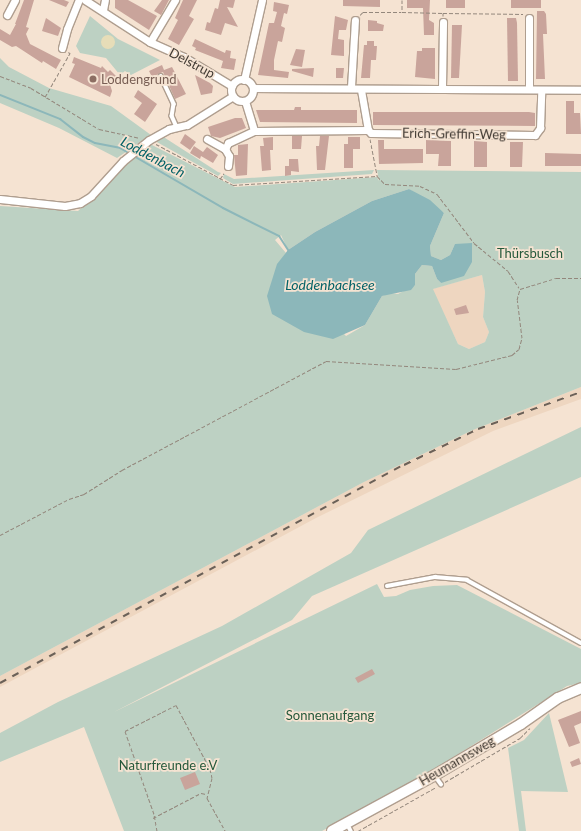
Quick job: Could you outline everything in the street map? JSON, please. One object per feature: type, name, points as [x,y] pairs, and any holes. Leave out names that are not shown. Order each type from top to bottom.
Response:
[{"type":"street","points":[[7,15],[15,0]]},
{"type":"street","points":[[62,48],[66,29],[79,0]]},
{"type":"street","name":"Delstrup","points":[[85,0],[103,10],[124,27],[150,42],[184,57],[232,86]]},
{"type":"street","points":[[103,10],[105,0]]},
{"type":"street","points":[[150,42],[175,0]]},
{"type":"street","points":[[244,80],[262,0]]},
{"type":"street","points":[[529,18],[529,89]]},
{"type":"street","points":[[351,87],[355,20]]},
{"type":"street","points":[[442,88],[443,22]]},
{"type":"street","points":[[233,96],[232,86],[244,80]]},
{"type":"street","points":[[244,80],[253,88],[351,87],[361,90],[442,88],[581,90]]},
{"type":"street","points":[[245,101],[252,96],[253,88]]},
{"type":"street","points":[[225,148],[228,143],[254,131],[369,131],[361,90]]},
{"type":"street","name":"Erich-Greffin-Weg","points":[[369,131],[535,135],[540,128],[541,90]]},
{"type":"street","points":[[0,199],[76,205],[91,196],[123,161],[149,140],[177,127],[187,126],[233,96]]},
{"type":"street","points":[[233,96],[245,101]]},
{"type":"street","points":[[245,101],[254,131]]},
{"type":"street","points":[[207,139],[225,148],[229,156],[226,168]]},
{"type":"street","name":"Heumannsweg","points":[[332,831],[349,827],[521,724],[558,698],[581,688]]},
{"type":"lane","points":[[161,76],[174,104],[172,116],[177,127]]},
{"type":"lane","points":[[387,586],[435,577],[467,580],[581,643]]},
{"type":"lane","points":[[435,775],[441,784]]},
{"type":"path","points":[[402,0],[402,12]]},
{"type":"path","points":[[355,20],[363,12],[526,14],[529,18]]},
{"type":"path","points":[[443,13],[443,22]]},
{"type":"path","points":[[45,97],[70,53],[62,48]]},
{"type":"path","points":[[0,76],[45,97],[99,129],[149,140],[233,185],[377,176]]},
{"type":"path","points":[[0,535],[69,499],[84,494],[122,470],[326,361],[456,369],[512,355],[519,349],[522,338],[517,300],[520,289],[508,271],[474,243],[437,194],[420,186],[385,184],[377,176],[369,131]]},
{"type":"path","points":[[220,179],[226,168]]},
{"type":"path","points":[[520,289],[556,278],[581,278]]},
{"type":"path","points":[[156,831],[125,731],[176,705],[210,769],[212,778],[207,794],[225,831]]},
{"type":"path","points":[[153,818],[201,793],[207,794]]},
{"type":"shaded area","points":[[482,275],[485,292],[483,317],[489,332],[485,342],[469,349],[458,344],[432,289]]},
{"type":"shaded area","points":[[581,387],[581,399],[493,431],[316,518],[0,687],[0,676],[364,482],[473,430]]},
{"type":"green space","points":[[90,16],[118,39],[160,60],[131,75],[125,71],[120,75],[106,58],[80,53],[76,46]]},
{"type":"green space","points":[[0,58],[9,67],[49,88],[111,106],[151,135],[117,158],[59,128],[0,103]]},
{"type":"green space","points":[[162,136],[221,173],[218,176],[155,141]]},
{"type":"green space","name":"Thürsbusch","points":[[150,144],[235,187],[377,177],[379,181],[377,170],[581,172],[581,387],[473,430],[364,482],[0,676],[0,206],[78,211],[107,185],[123,165]],"holes":[[[409,189],[444,213],[430,246],[431,256],[441,260],[450,255],[455,244],[441,283],[437,279],[432,266],[422,265],[415,274],[415,285],[398,294],[390,293],[382,296],[365,325],[346,336],[277,265],[286,253],[275,240],[281,235],[288,250],[315,232],[372,201]],[[482,275],[485,292],[483,317],[489,332],[485,342],[469,349],[458,344],[433,289]]]},
{"type":"green space","points":[[374,170],[372,174],[233,184],[223,178],[224,174],[234,179]]},
{"type":"green space","points":[[581,427],[581,477],[312,596],[292,620],[114,712],[377,584],[384,597],[396,596],[410,590],[433,586],[457,585],[581,649],[581,683],[567,686],[433,770],[322,831],[124,831],[84,727],[0,762],[0,733],[58,702],[222,626],[351,553],[368,530]]},
{"type":"green space","points":[[549,713],[568,792],[521,791],[526,831],[519,831],[508,748],[524,740]]},
{"type":"sand","points":[[108,35],[113,37],[115,42],[113,47],[108,49],[103,47],[101,42],[103,37]]},
{"type":"water","name":"Loddenbachsee","points":[[409,189],[430,200],[444,213],[430,246],[431,256],[441,260],[450,255],[455,244],[472,243],[472,262],[464,276],[441,283],[437,279],[432,266],[422,265],[415,274],[415,285],[411,290],[382,296],[365,325],[333,339],[304,332],[272,314],[267,296],[277,264],[288,250],[315,232],[372,201]]},
{"type":"building","points":[[24,0],[34,0],[26,27],[29,28],[26,34],[30,44],[61,60],[56,69],[43,61],[42,63],[16,46],[12,47],[0,40],[0,29],[10,35],[16,24]]},
{"type":"building","points":[[49,0],[64,0],[69,2],[66,7]]},
{"type":"building","points":[[115,0],[128,0],[157,16],[149,30],[115,8]]},
{"type":"building","points":[[162,0],[169,0],[161,15],[154,11]]},
{"type":"building","points":[[183,0],[197,0],[189,16],[194,19],[179,45],[168,39],[178,20],[175,18]]},
{"type":"building","points":[[220,0],[235,0],[233,8],[227,7],[238,27],[225,23],[221,35],[205,30],[207,22],[210,23],[215,8],[218,9]]},
{"type":"building","points":[[343,0],[380,0],[380,7],[343,6]]},
{"type":"building","points":[[407,0],[430,0],[429,20],[434,23],[434,35],[424,35],[423,8],[407,8]]},
{"type":"building","points":[[446,0],[465,0],[465,8],[446,8]]},
{"type":"building","points":[[511,0],[541,0],[541,8],[511,8]]},
{"type":"building","points":[[274,2],[289,5],[287,14],[284,13],[281,26],[285,28],[282,42],[278,41],[274,60],[274,70],[289,72],[288,78],[258,75],[269,23],[274,23],[277,12],[273,11]]},
{"type":"building","points":[[537,11],[544,11],[546,14],[547,34],[543,34],[545,79],[536,79]]},
{"type":"building","points":[[335,16],[348,20],[346,30],[339,30],[338,39],[344,40],[344,56],[331,55]]},
{"type":"building","points":[[46,18],[61,28],[58,36],[42,31]]},
{"type":"building","points":[[507,18],[516,18],[517,23],[518,81],[508,81]]},
{"type":"building","points":[[368,20],[377,21],[377,23],[384,25],[383,31],[368,31]]},
{"type":"building","points":[[452,25],[462,25],[459,78],[451,78]]},
{"type":"building","points":[[195,39],[225,53],[226,50],[231,51],[230,58],[236,59],[234,70],[221,68],[223,61],[195,50],[196,48],[192,46]]},
{"type":"building","points":[[367,41],[374,41],[374,46],[377,46],[376,60],[371,60],[370,78],[361,78],[364,45],[367,45]]},
{"type":"building","points":[[422,48],[435,48],[435,79],[415,77],[417,51],[422,51]]},
{"type":"building","points":[[296,49],[305,50],[302,67],[290,65]]},
{"type":"building","name":"Loddengrund","points":[[74,57],[101,68],[102,66],[108,72],[110,70],[116,76],[109,81],[112,91],[110,97],[69,77],[75,64],[72,63]]},
{"type":"building","points":[[162,65],[164,70],[172,67],[186,94],[175,99],[163,72],[152,77],[149,71]]},
{"type":"building","points":[[314,68],[313,77],[292,71],[292,69]]},
{"type":"building","points":[[336,68],[344,68],[343,78],[336,78]]},
{"type":"building","points":[[195,75],[213,86],[212,93],[201,95]]},
{"type":"building","points":[[138,90],[157,104],[145,122],[134,114],[142,103],[134,97]]},
{"type":"building","points":[[566,101],[574,101],[574,113],[580,113],[581,134],[566,134]]},
{"type":"building","points":[[295,107],[301,107],[301,110],[357,110],[357,123],[260,122],[256,110],[294,110]]},
{"type":"building","points":[[373,112],[529,112],[535,113],[535,126],[373,125]]},
{"type":"building","points":[[235,118],[242,118],[246,128],[220,138],[211,136],[208,127]]},
{"type":"building","points":[[185,134],[196,142],[190,150],[180,143]]},
{"type":"building","points":[[292,136],[302,136],[301,149],[292,149]]},
{"type":"building","points":[[320,136],[329,136],[325,170],[317,170],[316,146],[319,146]]},
{"type":"building","points":[[273,137],[273,150],[270,150],[271,170],[262,171],[260,146],[264,146],[263,138]]},
{"type":"building","points":[[348,137],[360,137],[360,149],[353,149],[353,168],[344,168],[344,144],[348,144]]},
{"type":"building","points":[[378,140],[384,140],[384,149],[423,149],[423,163],[379,164]]},
{"type":"building","points":[[426,140],[451,141],[451,166],[438,166],[439,154],[426,154]]},
{"type":"building","points":[[474,141],[487,142],[487,167],[474,167]]},
{"type":"building","points":[[510,142],[523,142],[522,167],[510,167]]},
{"type":"building","points":[[248,144],[247,175],[236,176],[234,155],[238,155],[238,145]]},
{"type":"building","points":[[194,146],[203,152],[207,147],[218,155],[213,163],[201,156],[200,159],[190,153]]},
{"type":"building","points":[[545,153],[581,154],[581,166],[545,166]]},
{"type":"building","points":[[289,159],[298,159],[299,172],[291,171],[291,175],[285,176],[285,166],[289,166]]},
{"type":"building","points":[[466,305],[469,313],[456,315],[454,309]]},
{"type":"building","points":[[372,669],[375,674],[358,683],[355,678]]},
{"type":"building","points":[[581,711],[581,723],[574,726],[580,743],[569,747],[558,720]]},
{"type":"building","points":[[579,758],[581,764],[572,767],[570,762]]},
{"type":"building","points":[[195,772],[200,784],[185,790],[180,778]]},
{"type":"waterway","name":"Loddenbach","points":[[0,95],[60,119],[83,137],[95,143],[120,148],[223,208],[279,236],[288,250]]},
{"type":"railway","points":[[0,683],[404,465],[478,429],[581,392]]},
{"type":"place","name":"Loddengrund","points":[[93,79]]},
{"type":"park label","name":"Sonnenaufgang","points":[[330,715]]},
{"type":"park label","name":"Naturfreunde e.V","points":[[168,765]]}]
